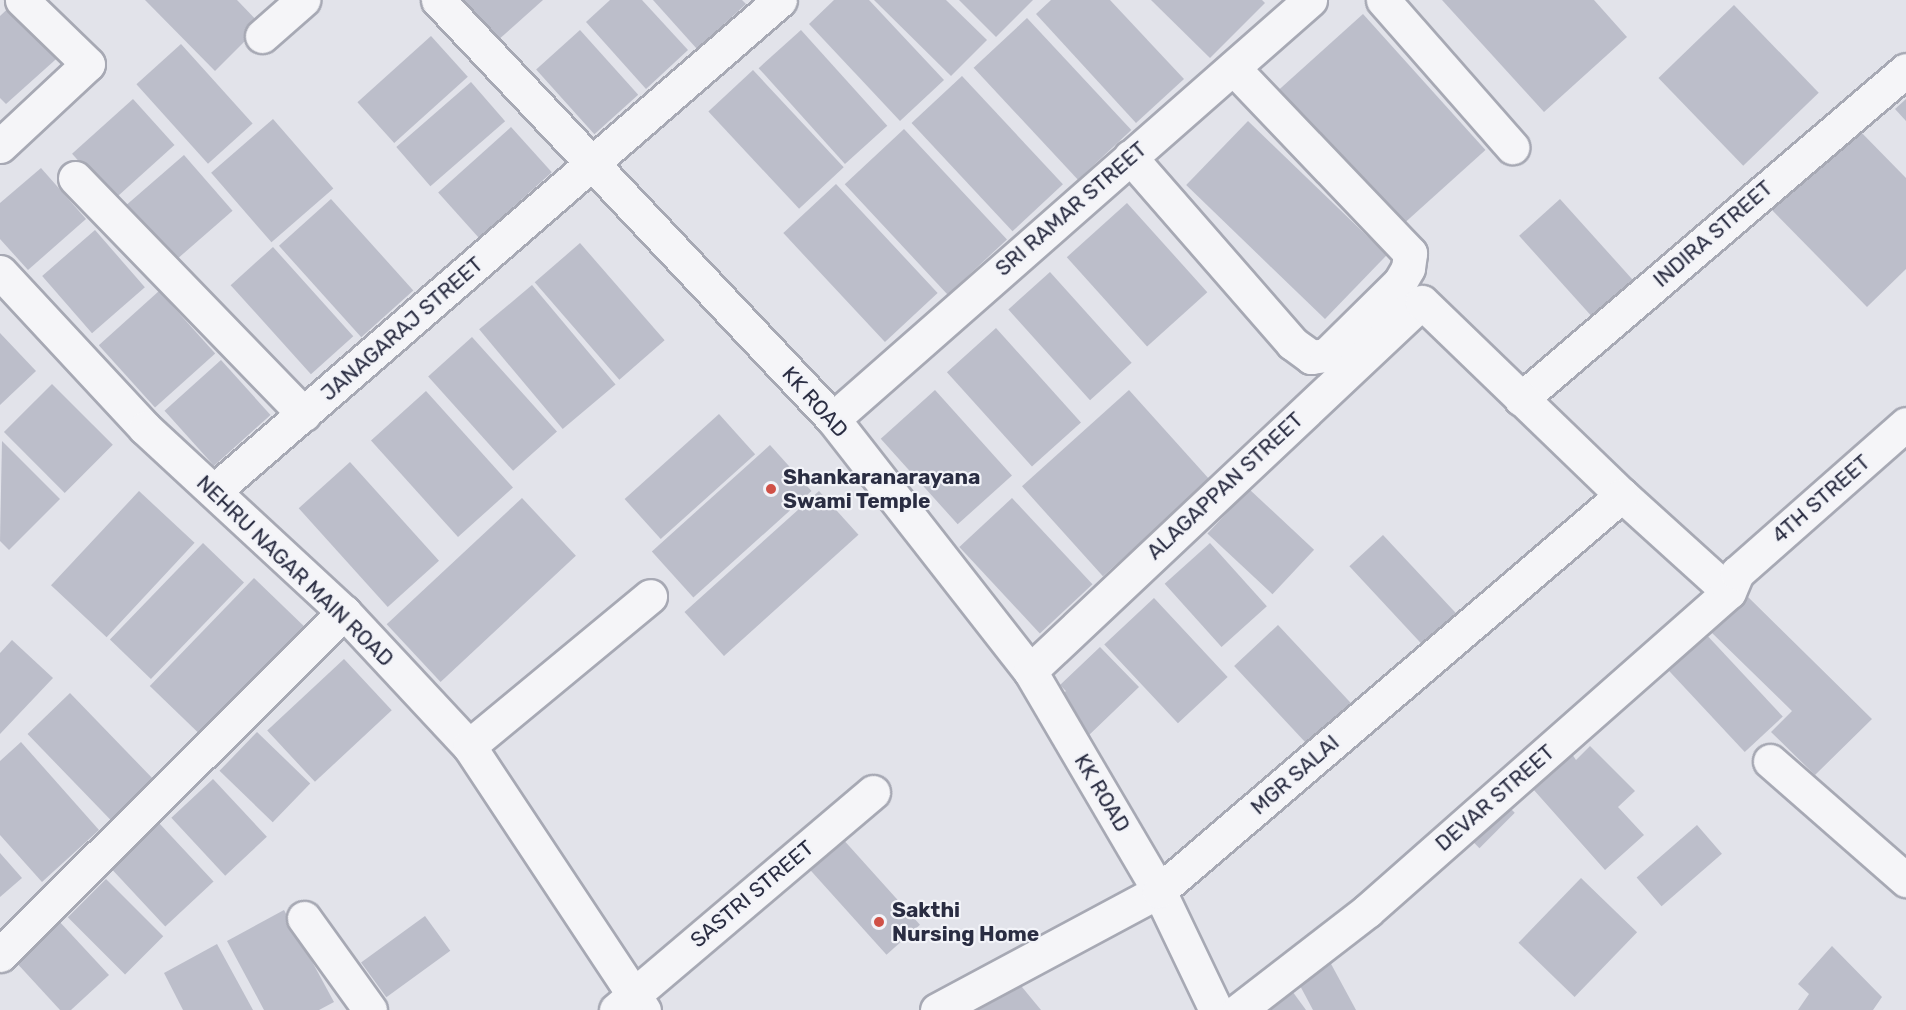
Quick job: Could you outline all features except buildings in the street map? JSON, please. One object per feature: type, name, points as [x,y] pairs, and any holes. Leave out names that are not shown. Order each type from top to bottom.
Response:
[{"type":"street","points":[[0,146],[88,64],[22,0]]},
{"type":"street","points":[[262,36],[303,0]]},
{"type":"street","name":"KK ROAD","points":[[438,0],[591,166],[833,419],[1029,671],[1159,891],[1216,1010]]},
{"type":"street","name":"JANAGARAJ STREET","points":[[214,491],[780,0]]},
{"type":"street","name":"SRI RAMAR STREET","points":[[833,419],[1310,0]]},
{"type":"street","points":[[1383,0],[1512,147]]},
{"type":"street","points":[[1130,157],[1292,343],[1311,357],[1326,355],[1400,282],[1408,268],[1410,253],[1233,68]]},
{"type":"street","name":"INDIRA STREET","points":[[1521,399],[1906,70]]},
{"type":"street","points":[[75,178],[304,414]]},
{"type":"street","name":"NEHRU NAGAR MAIN ROAD","points":[[0,272],[145,428],[344,612],[469,746],[631,1005]]},
{"type":"street","name":"ALAGAPPAN STREET","points":[[1029,671],[1422,302],[1521,399]]},
{"type":"street","points":[[1521,399],[1622,495],[1733,583]]},
{"type":"street","name":"4TH STREET","points":[[1733,583],[1906,424]]},
{"type":"street","name":"MGR SALAI","points":[[937,1010],[1159,891],[1622,495]]},
{"type":"street","name":"DEVAR STREET","points":[[1239,1010],[1367,911],[1733,583]]},
{"type":"street","points":[[469,746],[650,596]]},
{"type":"street","points":[[0,955],[344,612]]},
{"type":"street","points":[[1770,761],[1906,880]]},
{"type":"street","name":"SASTRI STREET","points":[[631,1005],[873,792]]},
{"type":"street","points":[[304,918],[370,1010]]},
{"type":"place","name":"Shankaranarayana Swami Temple","points":[[771,489]]},
{"type":"place","name":"Sakthi Nursing Home","points":[[879,922]]}]
